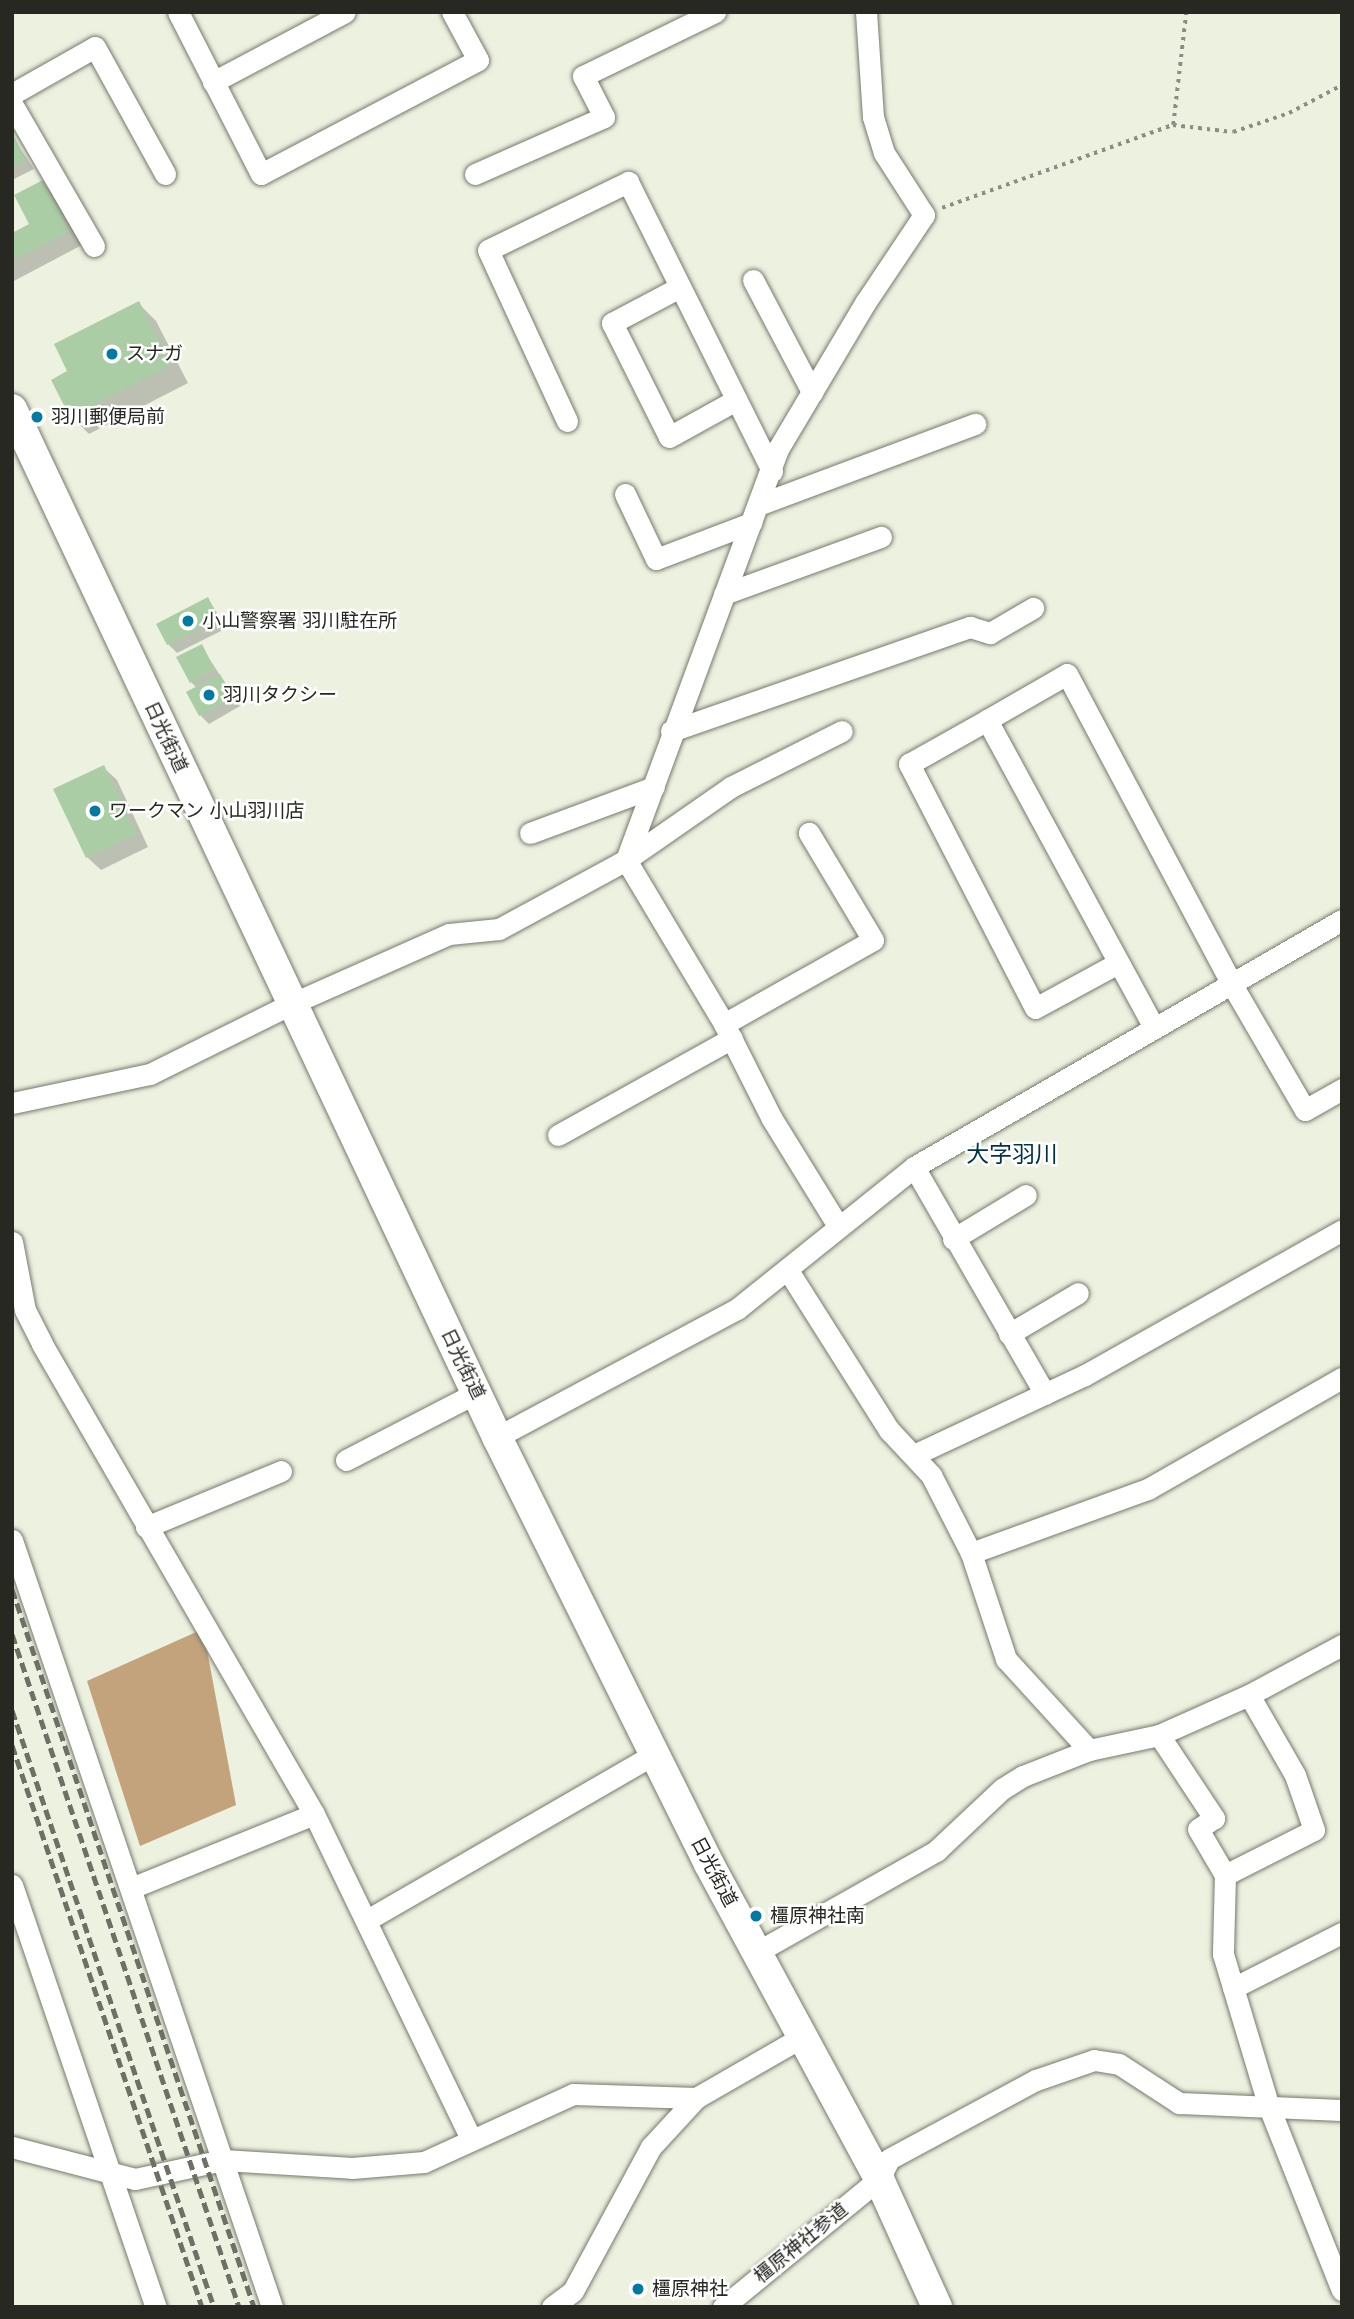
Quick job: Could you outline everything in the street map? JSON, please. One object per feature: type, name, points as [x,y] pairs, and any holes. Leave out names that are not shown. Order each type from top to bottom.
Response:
[{"type":"highway","name":"日光街道","points":[[12,409],[497,1437],[653,1754],[879,2179],[937,2307]]},
{"type":"street","points":[[178,12],[261,174],[478,60],[452,12]]},
{"type":"street","points":[[214,82],[345,12]]},
{"type":"street","points":[[475,174],[604,117],[583,76],[715,12]]},
{"type":"street","points":[[626,860],[654,787],[671,731],[772,471],[778,449],[924,215],[884,153],[873,117],[866,12]]},
{"type":"street","points":[[12,94],[94,47],[165,174]]},
{"type":"street","points":[[12,104],[94,246]]},
{"type":"street","points":[[567,421],[488,250],[628,182],[772,471]]},
{"type":"street","points":[[753,280],[812,392]]},
{"type":"street","points":[[680,287],[612,323],[669,437],[736,400]]},
{"type":"street","points":[[625,494],[656,559],[754,514],[975,424]]},
{"type":"street","points":[[724,594],[881,537]]},
{"type":"street","points":[[671,731],[970,627],[990,634],[1033,608]]},
{"type":"street","points":[[1118,963],[1035,1008],[909,764],[1067,674],[1231,983],[1305,1110],[1342,1089]]},
{"type":"street","points":[[987,720],[1153,1026]]},
{"type":"street","points":[[12,1103],[122,1083],[150,1074],[291,1004],[449,934],[499,929],[626,860],[731,786],[842,731]]},
{"type":"street","points":[[530,833],[654,787]]},
{"type":"street","points":[[558,1135],[873,940],[809,833]]},
{"type":"street","points":[[626,860],[728,1031],[772,1119],[838,1226]]},
{"type":"street","points":[[497,1437],[737,1309],[789,1272],[838,1226],[914,1167],[1153,1026],[1342,920]]},
{"type":"street","points":[[914,1167],[953,1239],[1045,1394]]},
{"type":"street","points":[[953,1239],[1026,1195]]},
{"type":"street","points":[[916,1454],[1045,1394],[1342,1230]]},
{"type":"street","points":[[12,1242],[25,1310],[71,1400],[314,1814],[470,2137]]},
{"type":"street","points":[[789,1272],[889,1430],[916,1454],[971,1553],[1006,1659],[1089,1751]]},
{"type":"street","points":[[1009,1334],[1078,1293]]},
{"type":"street","points":[[971,1553],[1148,1489],[1342,1378]]},
{"type":"street","points":[[346,1460],[476,1393]]},
{"type":"street","points":[[146,1527],[281,1471]]},
{"type":"street","points":[[12,1539],[272,2307]]},
{"type":"street","points":[[757,1952],[936,1850],[1002,1789],[1023,1776],[1089,1751],[1160,1735],[1249,1695],[1342,1645]]},
{"type":"street","points":[[1226,1875],[1314,1830],[1295,1775],[1249,1695]]},
{"type":"street","points":[[1160,1735],[1214,1818],[1198,1829],[1226,1875],[1223,1954],[1269,2107],[1342,2290]]},
{"type":"street","points":[[367,1920],[653,1754]]},
{"type":"street","points":[[131,1888],[314,1814]]},
{"type":"street","points":[[12,1885],[156,2307]]},
{"type":"street","points":[[1233,1988],[1342,1933]]},
{"type":"street","points":[[552,2307],[573,2291],[651,2147],[696,2098],[804,2036]]},
{"type":"street","name":"橿原神社参道","points":[[723,2307],[879,2179],[889,2159],[1036,2080],[1094,2060],[1119,2064],[1179,2103],[1342,2110]]},
{"type":"street","points":[[12,2147],[135,2179],[223,2160],[352,2168],[424,2162],[470,2137],[573,2094],[696,2098]]},
{"type":"path","points":[[1173,125],[1186,12]]},
{"type":"path","points":[[924,215],[1173,125],[1233,132],[1289,113],[1342,85]]},
{"type":"shaded area","points":[[203,1629],[236,1805],[140,1846],[87,1681]]},
{"type":"building","points":[[12,132],[26,160],[12,167]]},
{"type":"building","points":[[43,180],[70,231],[12,261],[12,233],[29,224],[14,195]]},
{"type":"building","name":"スナガ","points":[[139,301],[171,365],[70,417],[51,380],[67,371],[54,344]]},
{"type":"building","name":"小山警察署 羽川駐在所","points":[[208,597],[219,619],[167,645],[156,624]]},
{"type":"building","points":[[202,644],[215,670],[190,683],[176,657]]},
{"type":"building","name":"羽川タクシー","points":[[220,674],[233,697],[199,716],[186,692]]},
{"type":"building","name":"ワークマン 小山羽川店","points":[[104,765],[136,834],[86,858],[53,789]]},
{"type":"railway","points":[[12,1589],[254,2307]]},
{"type":"railway","points":[[12,1634],[239,2307]]},
{"type":"railway","points":[[12,1710],[214,2307]]},
{"type":"railway","points":[[12,1745],[202,2307]]},
{"type":"place","name":"スナガ","points":[[112,354]]},
{"type":"place","name":"羽川郵便局前","points":[[37,417]]},
{"type":"place","name":"小山警察署 羽川駐在所","points":[[188,621]]},
{"type":"place","name":"羽川タクシー","points":[[209,695]]},
{"type":"place","name":"ワークマン 小山羽川店","points":[[95,811]]},
{"type":"place","name":"橿原神社南","points":[[756,1916]]},
{"type":"place","name":"橿原神社","points":[[638,2289]]},
{"type":"district","name":"大字羽川","points":[[1012,1154]]}]
